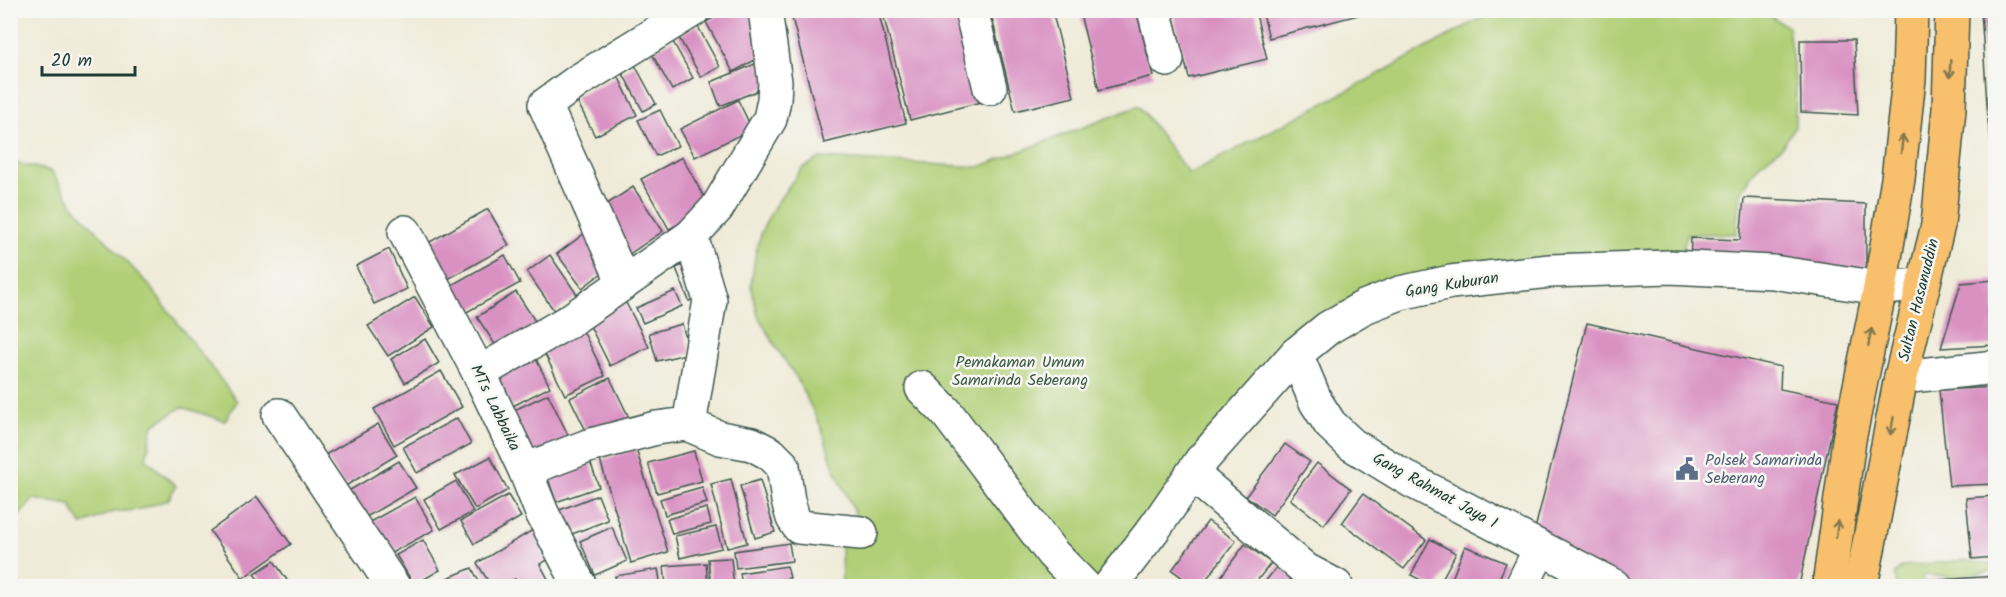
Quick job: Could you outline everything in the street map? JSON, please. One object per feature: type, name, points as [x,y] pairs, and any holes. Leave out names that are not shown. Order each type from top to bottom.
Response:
[{"type":"main road","points":[[1829,586],[1849,440],[1880,288],[1898,179],[1909,79],[1911,10]]},
{"type":"main road","name":"Sultan Hasanuddin","points":[[1861,586],[1901,377],[1938,225],[1949,109],[1952,10]]},
{"type":"street","points":[[624,283],[545,105],[578,81],[693,10]]},
{"type":"street","points":[[479,373],[569,321],[624,283],[691,236],[717,208],[770,119],[775,82],[765,10]]},
{"type":"street","points":[[970,10],[990,88]]},
{"type":"street","points":[[1154,10],[1167,60]]},
{"type":"street","name":"MTs Labbaika","points":[[405,231],[479,373],[525,470],[542,513],[580,586]]},
{"type":"street","points":[[687,424],[690,419],[710,300],[691,236]]},
{"type":"street","name":"Gang Kuburan","points":[[1110,586],[1156,526],[1201,460],[1296,354],[1328,328],[1400,292],[1451,282],[1550,271],[1670,267],[1773,272],[1880,288],[1922,285]]},
{"type":"street","name":"Gang Rahmat Jaya 1","points":[[1296,354],[1316,402],[1330,424],[1351,444],[1410,480],[1614,586]]},
{"type":"street","points":[[1901,377],[1995,367]]},
{"type":"street","points":[[922,388],[946,412],[1052,553],[1084,586]]},
{"type":"street","points":[[279,415],[393,586]]},
{"type":"street","points":[[525,470],[588,446],[656,428],[687,424],[720,438],[752,444],[771,454],[783,466],[788,501],[793,518],[800,527],[861,533]]},
{"type":"street","points":[[1192,474],[1306,570],[1336,586]]},
{"type":"street","points":[[1522,586],[1540,549]]},
{"type":"green space","name":"Pemakaman Umum Samarinda Seberang","points":[[1494,11],[1762,11],[1788,27],[1796,87],[1795,127],[1782,147],[1758,166],[1740,193],[1736,234],[1686,234],[1681,261],[1380,292],[1320,333],[1123,586],[842,586],[841,545],[856,516],[833,465],[821,427],[796,377],[758,316],[751,285],[756,250],[763,228],[774,207],[801,169],[820,158],[979,167],[1139,106],[1189,174]]},
{"type":"green space","points":[[11,162],[51,171],[75,208],[148,284],[237,401],[225,421],[182,407],[153,425],[146,459],[176,486],[168,500],[138,510],[113,512],[81,525],[70,505],[34,499],[11,525]]},
{"type":"green space","points":[[1966,560],[1985,563],[1995,561],[1995,571],[1955,577],[1926,575],[1923,579],[1926,586],[1897,586],[1895,574],[1902,566]]},
{"type":"building","points":[[727,10],[748,10],[770,52],[733,72],[706,22]]},
{"type":"building","points":[[790,10],[878,10],[906,123],[824,143]]},
{"type":"building","points":[[882,10],[962,10],[985,101],[910,120]]},
{"type":"building","points":[[990,10],[1052,10],[1074,97],[1015,111]]},
{"type":"building","points":[[1079,10],[1136,10],[1153,76],[1099,90]]},
{"type":"building","points":[[1172,10],[1255,10],[1267,59],[1189,78]]},
{"type":"building","points":[[1262,10],[1374,10],[1374,11],[1269,38]]},
{"type":"building","points":[[1981,10],[1995,10],[1995,158],[1993,158],[1988,121]]},
{"type":"building","points":[[697,25],[720,67],[701,77],[678,36]]},
{"type":"building","points":[[672,40],[693,78],[672,90],[651,52]]},
{"type":"building","points":[[1800,40],[1854,40],[1858,115],[1801,112]]},
{"type":"building","points":[[760,62],[769,86],[720,106],[711,82]]},
{"type":"building","points":[[635,65],[656,104],[643,111],[622,72]]},
{"type":"building","points":[[618,76],[637,115],[595,136],[575,97]]},
{"type":"building","points":[[738,100],[752,129],[695,157],[680,129]]},
{"type":"building","points":[[660,110],[678,146],[656,156],[638,120]]},
{"type":"building","points":[[682,157],[710,208],[669,229],[641,179]]},
{"type":"building","points":[[633,187],[663,231],[628,255],[598,210]]},
{"type":"building","points":[[1744,198],[1866,204],[1866,273],[1690,263],[1691,238],[1740,240]]},
{"type":"building","points":[[488,209],[509,245],[448,279],[428,243]]},
{"type":"building","points":[[589,230],[615,263],[582,288],[557,254]]},
{"type":"building","points":[[389,249],[407,289],[374,304],[356,266]]},
{"type":"building","points":[[505,255],[520,283],[463,314],[448,287]]},
{"type":"building","points":[[550,255],[578,296],[555,312],[527,272]]},
{"type":"building","points":[[687,263],[701,297],[689,301],[676,268]]},
{"type":"building","points":[[1995,280],[1995,345],[1941,348],[1961,283]]},
{"type":"building","points":[[675,291],[682,306],[643,323],[636,308]]},
{"type":"building","points":[[516,292],[539,327],[500,352],[477,317]]},
{"type":"building","points":[[415,297],[434,327],[388,356],[368,326]]},
{"type":"building","points":[[624,299],[649,347],[610,366],[586,318]]},
{"type":"building","name":"Polsek Samarinda Seberang","points":[[1587,323],[1781,367],[1780,389],[1838,401],[1799,586],[1635,586],[1580,564],[1533,537]]},
{"type":"building","points":[[682,324],[690,353],[657,361],[649,333]]},
{"type":"building","points":[[582,329],[605,376],[565,395],[542,348]]},
{"type":"building","points":[[425,339],[439,363],[405,383],[391,359]]},
{"type":"building","points":[[536,359],[550,387],[511,407],[497,378]]},
{"type":"building","points":[[441,371],[462,407],[394,445],[374,409]]},
{"type":"building","points":[[610,378],[633,426],[593,445],[570,398]]},
{"type":"building","points":[[1995,387],[1995,484],[1949,486],[1939,390]]},
{"type":"building","points":[[548,394],[571,441],[531,460],[508,413]]},
{"type":"building","points":[[457,418],[471,444],[417,473],[403,447]]},
{"type":"building","points":[[378,424],[397,455],[344,487],[325,455]]},
{"type":"building","points":[[1285,444],[1310,462],[1272,515],[1246,496]]},
{"type":"building","points":[[636,449],[668,552],[631,563],[600,460]]},
{"type":"building","points":[[694,451],[702,481],[657,493],[648,463]]},
{"type":"building","points":[[587,453],[599,487],[556,502],[544,467]]},
{"type":"building","points":[[490,457],[508,490],[475,509],[455,475]]},
{"type":"building","points":[[399,461],[416,488],[361,520],[345,493]]},
{"type":"building","points":[[1317,463],[1351,489],[1324,525],[1290,499]]},
{"type":"building","points":[[731,479],[747,543],[727,548],[711,484]]},
{"type":"building","points":[[760,480],[775,532],[755,538],[740,486]]},
{"type":"building","points":[[456,481],[473,512],[441,529],[424,499]]},
{"type":"building","points":[[702,487],[707,503],[665,515],[660,499]]},
{"type":"building","points":[[1363,494],[1426,540],[1404,569],[1342,523]]},
{"type":"building","points":[[508,495],[521,517],[474,544],[461,521]]},
{"type":"building","points":[[598,495],[608,520],[567,536],[557,511]]},
{"type":"building","points":[[1995,496],[1995,557],[1972,559],[1966,498]]},
{"type":"building","points":[[257,497],[291,544],[243,578],[210,531]]},
{"type":"building","points":[[415,497],[434,530],[384,557],[366,524]]},
{"type":"building","points":[[707,508],[711,524],[672,534],[667,519]]},
{"type":"building","points":[[1208,521],[1236,541],[1201,586],[1194,586],[1172,570]]},
{"type":"building","points":[[538,527],[555,556],[540,564],[548,579],[534,586],[519,586],[515,579],[502,586],[491,586],[477,563]]},
{"type":"building","points":[[612,527],[627,561],[595,575],[580,541]]},
{"type":"building","points":[[716,527],[722,548],[680,558],[675,536]]},
{"type":"building","points":[[1430,539],[1456,553],[1438,586],[1432,586],[1411,575]]},
{"type":"building","points":[[423,540],[440,570],[414,585],[396,555]]},
{"type":"building","points":[[789,543],[792,561],[736,568],[734,551]]},
{"type":"building","points":[[1245,544],[1271,563],[1253,586],[1214,586]]},
{"type":"building","points":[[1465,546],[1506,563],[1496,586],[1449,586]]},
{"type":"building","points":[[731,558],[734,586],[711,586],[708,559]]},
{"type":"building","points":[[274,561],[291,586],[263,586],[254,574]]},
{"type":"building","points":[[706,563],[708,585],[666,586],[664,566]]},
{"type":"building","points":[[1278,565],[1306,586],[1262,586]]},
{"type":"building","points":[[787,566],[790,578],[742,586],[740,573]]},
{"type":"building","points":[[472,568],[481,586],[442,586],[440,581]]},
{"type":"building","points":[[658,569],[661,586],[617,586],[615,576]]},
{"type":"building","points":[[1995,576],[1995,586],[1928,586],[1927,581]]},
{"type":"place","name":"Polsek Samarinda Seberang","points":[[1687,469]]}]
